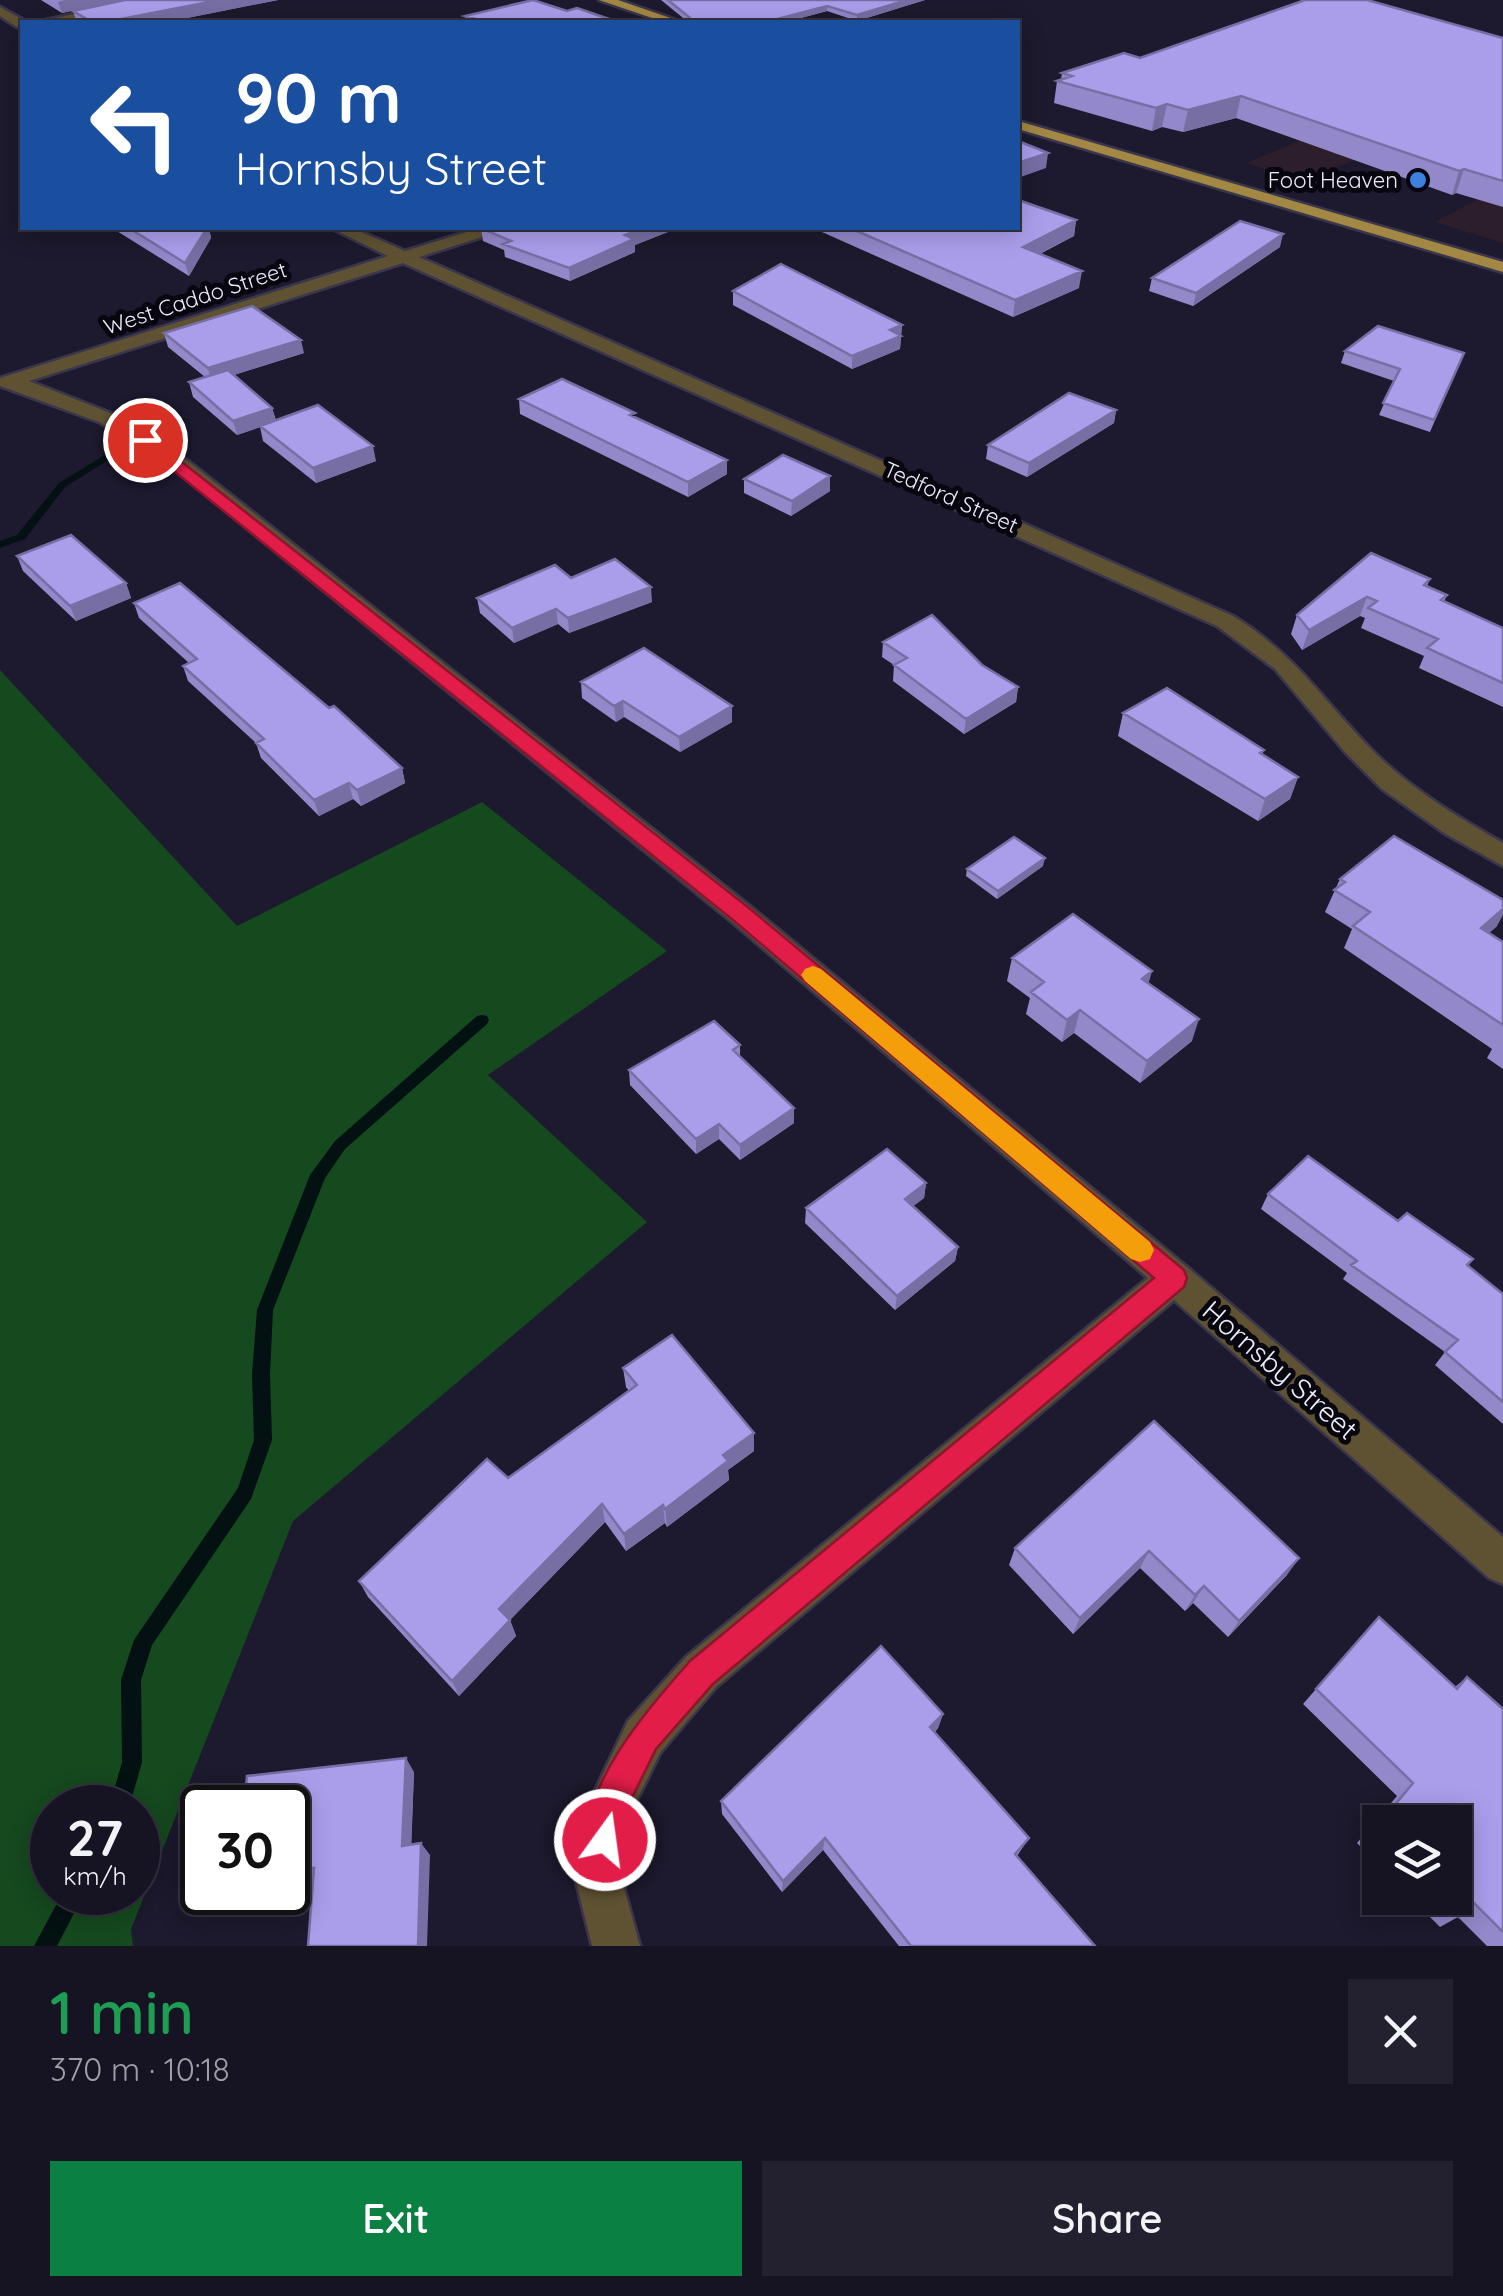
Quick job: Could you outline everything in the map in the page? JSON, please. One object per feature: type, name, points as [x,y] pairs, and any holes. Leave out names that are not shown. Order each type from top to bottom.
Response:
[{"type":"main road","points":[[604,0],[669,20]]},
{"type":"main road","points":[[1020,127],[1503,268]]},
{"type":"street","points":[[54,20],[158,0]]},
{"type":"street","name":"Tedford Street","points":[[344,230],[1224,620],[1263,645],[1292,672],[1336,729],[1376,770],[1430,813],[1503,856]]},
{"type":"street","name":"West Caddo Street","points":[[6,382],[488,230]]},
{"type":"street","name":"Hornsby Street","points":[[6,382],[106,418],[181,465],[741,914],[1174,1278],[1503,1564]]},
{"type":"street","points":[[616,1946],[598,1878],[612,1803],[644,1738],[701,1672],[1174,1278]]},
{"type":"shaded area","points":[[1503,57],[1418,132],[1304,182],[1246,163]]},
{"type":"shaded area","points":[[1503,186],[1503,243],[1435,222]]},
{"type":"green space","points":[[0,670],[237,926],[482,802],[667,951],[488,1075],[647,1222],[293,1521],[188,1785],[180,1785],[180,1806],[160,1856],[160,1785],[30,1785],[30,1915],[137,1915],[131,1929],[133,1946],[0,1946]]},
{"type":"building","points":[[125,0],[219,0],[116,20],[89,20],[73,11]]},
{"type":"building","points":[[533,0],[567,11],[577,8],[612,20],[479,20],[465,16]]},
{"type":"building","points":[[668,0],[907,0],[857,15],[827,6],[774,20],[693,20]]},
{"type":"building","points":[[1305,0],[1367,0],[1503,38],[1503,181],[1464,169],[1459,171],[1241,96],[1188,110],[1167,104],[1156,108],[1057,81],[1072,76],[1062,73],[1124,53],[1140,58]]},
{"type":"building","points":[[1020,142],[1048,153],[1020,162]]},
{"type":"building","points":[[1020,201],[1076,220],[1023,247],[1082,271],[1015,300],[855,230],[1020,230]]},
{"type":"building","points":[[1240,221],[1283,234],[1196,293],[1152,278]]},
{"type":"building","points":[[132,230],[206,230],[185,263]]},
{"type":"building","points":[[486,230],[639,230],[625,235],[634,239],[569,268],[503,244],[511,241]]},
{"type":"building","points":[[781,264],[902,325],[890,330],[901,336],[852,356],[733,291]]},
{"type":"building","points":[[252,306],[301,340],[208,368],[164,333]]},
{"type":"building","points":[[1378,326],[1464,353],[1434,420],[1383,403],[1400,369],[1345,351]]},
{"type":"building","points":[[228,370],[272,408],[233,421],[189,382]]},
{"type":"building","points":[[562,379],[727,460],[688,482],[519,399]]},
{"type":"building","points":[[1069,393],[1116,410],[1029,463],[988,445]]},
{"type":"building","points":[[318,405],[373,446],[313,468],[260,426]]},
{"type":"building","points":[[783,455],[830,476],[792,501],[744,479]]},
{"type":"building","points":[[71,535],[126,583],[70,606],[17,556]]},
{"type":"building","points":[[1371,553],[1430,579],[1424,585],[1447,595],[1441,600],[1503,628],[1503,683],[1427,648],[1438,639],[1368,608],[1377,601],[1367,597],[1309,630],[1297,615]]},
{"type":"building","points":[[615,559],[651,587],[568,618],[556,609],[512,628],[477,598],[555,565],[571,578]]},
{"type":"building","points":[[180,583],[329,708],[334,706],[402,768],[357,790],[349,783],[314,800],[256,743],[264,739],[183,666],[197,659],[134,603]]},
{"type":"building","points":[[932,615],[982,665],[1018,687],[966,719],[894,665],[907,658],[883,642]]},
{"type":"building","points":[[644,648],[732,706],[679,737],[623,701],[614,706],[581,682]]},
{"type":"building","points":[[1167,688],[1264,750],[1260,753],[1298,777],[1265,799],[1123,713]]},
{"type":"building","points":[[1394,836],[1503,900],[1503,909],[1481,928],[1503,942],[1503,1025],[1353,926],[1370,912],[1334,890],[1345,882],[1340,879]]},
{"type":"building","points":[[1014,837],[1045,858],[998,891],[967,869]]},
{"type":"building","points":[[1073,914],[1152,971],[1142,979],[1199,1019],[1147,1061],[1080,1010],[1067,1020],[1031,992],[1044,982],[1012,958]]},
{"type":"building","points":[[714,1021],[740,1045],[733,1050],[794,1108],[740,1145],[719,1124],[696,1139],[629,1070]]},
{"type":"building","points":[[887,1149],[926,1183],[905,1199],[958,1247],[897,1296],[806,1208]]},
{"type":"building","points":[[1308,1156],[1398,1221],[1407,1213],[1473,1259],[1467,1265],[1503,1294],[1503,1402],[1445,1352],[1458,1340],[1351,1265],[1357,1261],[1268,1194]]},
{"type":"building","points":[[672,1335],[754,1433],[723,1455],[728,1461],[665,1509],[663,1505],[624,1534],[602,1504],[499,1609],[510,1620],[452,1681],[359,1581],[487,1459],[508,1478],[637,1385],[623,1368]]},
{"type":"building","points":[[1154,1421],[1299,1558],[1239,1621],[1204,1586],[1195,1595],[1149,1551],[1080,1618],[1015,1548]]},
{"type":"building","points":[[1379,1617],[1457,1689],[1467,1677],[1503,1709],[1503,1932],[1472,1901],[1472,1805],[1394,1805],[1413,1783],[1316,1689]]},
{"type":"building","points":[[881,1646],[943,1714],[930,1727],[1029,1838],[1015,1854],[1095,1946],[911,1946],[825,1838],[783,1881],[721,1801]]},
{"type":"building","points":[[406,1758],[402,1846],[421,1843],[418,1946],[308,1946],[314,1868],[310,1868],[310,1785],[246,1785],[247,1776]]},
{"type":"waterway","points":[[0,545],[21,537],[62,485],[108,457]]},
{"type":"waterway","points":[[126,1785],[132,1762],[131,1680],[144,1640],[245,1493],[263,1440],[261,1374],[265,1310],[318,1175],[340,1145],[482,1020]]},
{"type":"waterway","points":[[45,1946],[62,1915]]},
{"type":"slow traffic","points":[[813,975],[1140,1250]]},
{"type":"place","name":"Foot Heaven","points":[[1418,180]]},
{"type":"route","points":[[145,440],[741,914],[1174,1278],[701,1672],[644,1738],[612,1803],[605,1840]]}]
